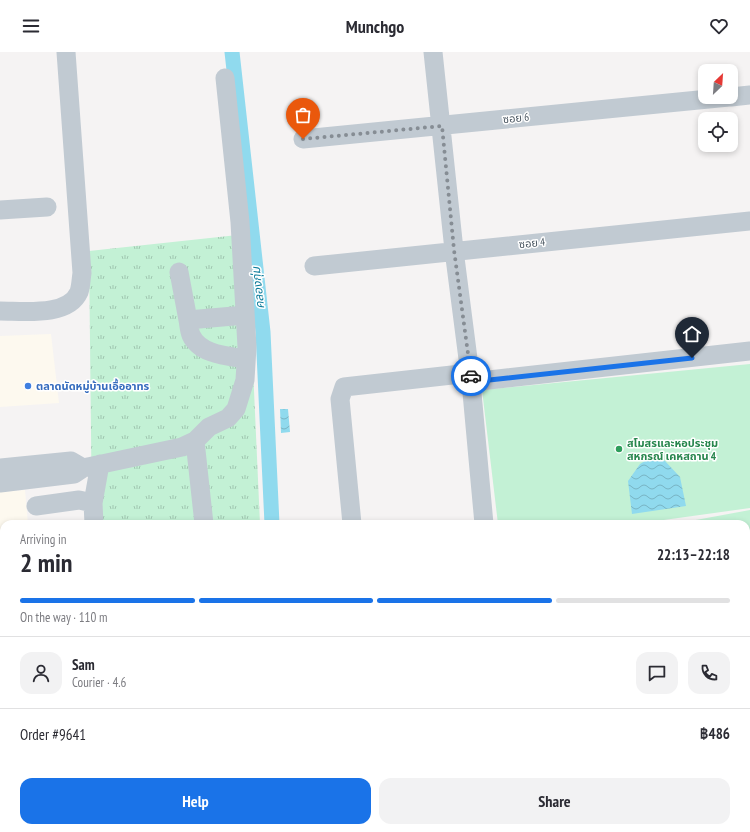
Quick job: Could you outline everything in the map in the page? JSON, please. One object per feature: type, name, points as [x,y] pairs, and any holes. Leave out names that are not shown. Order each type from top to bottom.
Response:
[{"type":"street","points":[[0,311],[56,310],[70,304],[79,291],[82,273],[66,52]]},
{"type":"street","points":[[433,52],[454,250],[471,377],[484,520]]},
{"type":"street","points":[[8,474],[74,474],[91,466],[182,447],[194,441],[209,427],[228,418],[236,409],[245,380],[245,315],[240,222],[225,78]]},
{"type":"street","name":"ซอย 6","points":[[738,96],[750,95]]},
{"type":"street","name":"ซอย 6","points":[[303,139],[698,100]]},
{"type":"street","points":[[0,210],[48,207]]},
{"type":"street","name":"ซอย 4","points":[[314,266],[454,250],[750,221]]},
{"type":"street","points":[[179,272],[191,336],[198,346],[221,356],[246,359]]},
{"type":"street","points":[[188,320],[245,315]]},
{"type":"street","points":[[352,520],[340,399],[344,387],[471,377],[750,351]]},
{"type":"street","points":[[194,441],[204,520]]},
{"type":"street","points":[[91,466],[94,520]]},
{"type":"street","points":[[36,506],[79,500],[93,503]]},
{"type":"shaded area","name":"ตลาดนัดหมู่บ้านเอื้ออาทร","points":[[51,334],[59,403],[0,407],[0,336]]},
{"type":"shaded area","points":[[25,490],[28,520],[0,520],[0,492]]},
{"type":"green space","points":[[247,234],[260,520],[92,520],[89,251]]},
{"type":"green space","name":"สโมสรและหอประชุม สหกรณ์ เคหสถาน 4","points":[[750,364],[750,508],[664,520],[498,520],[482,390]]},
{"type":"green space","points":[[750,510],[750,520],[696,520]]},
{"type":"water","points":[[280,409],[288,409],[290,432],[281,433]]},
{"type":"water","points":[[650,458],[665,461],[680,477],[686,506],[632,514],[628,481],[640,464]]},
{"type":"waterway","name":"คลองกุ่ม","points":[[232,52],[263,332],[272,520]]},
{"type":"way so far","points":[[303,139],[442,126],[454,250],[471,376]]},
{"type":"place","name":"ตลาดนัดหมู่บ้านเอื้ออาทร","points":[[28,386]]},
{"type":"place","name":"สโมสรและหอประชุม สหกรณ์ เคหสถาน 4","points":[[619,449]]},
{"type":"route","points":[[471,376],[471,382],[692,358]]}]
